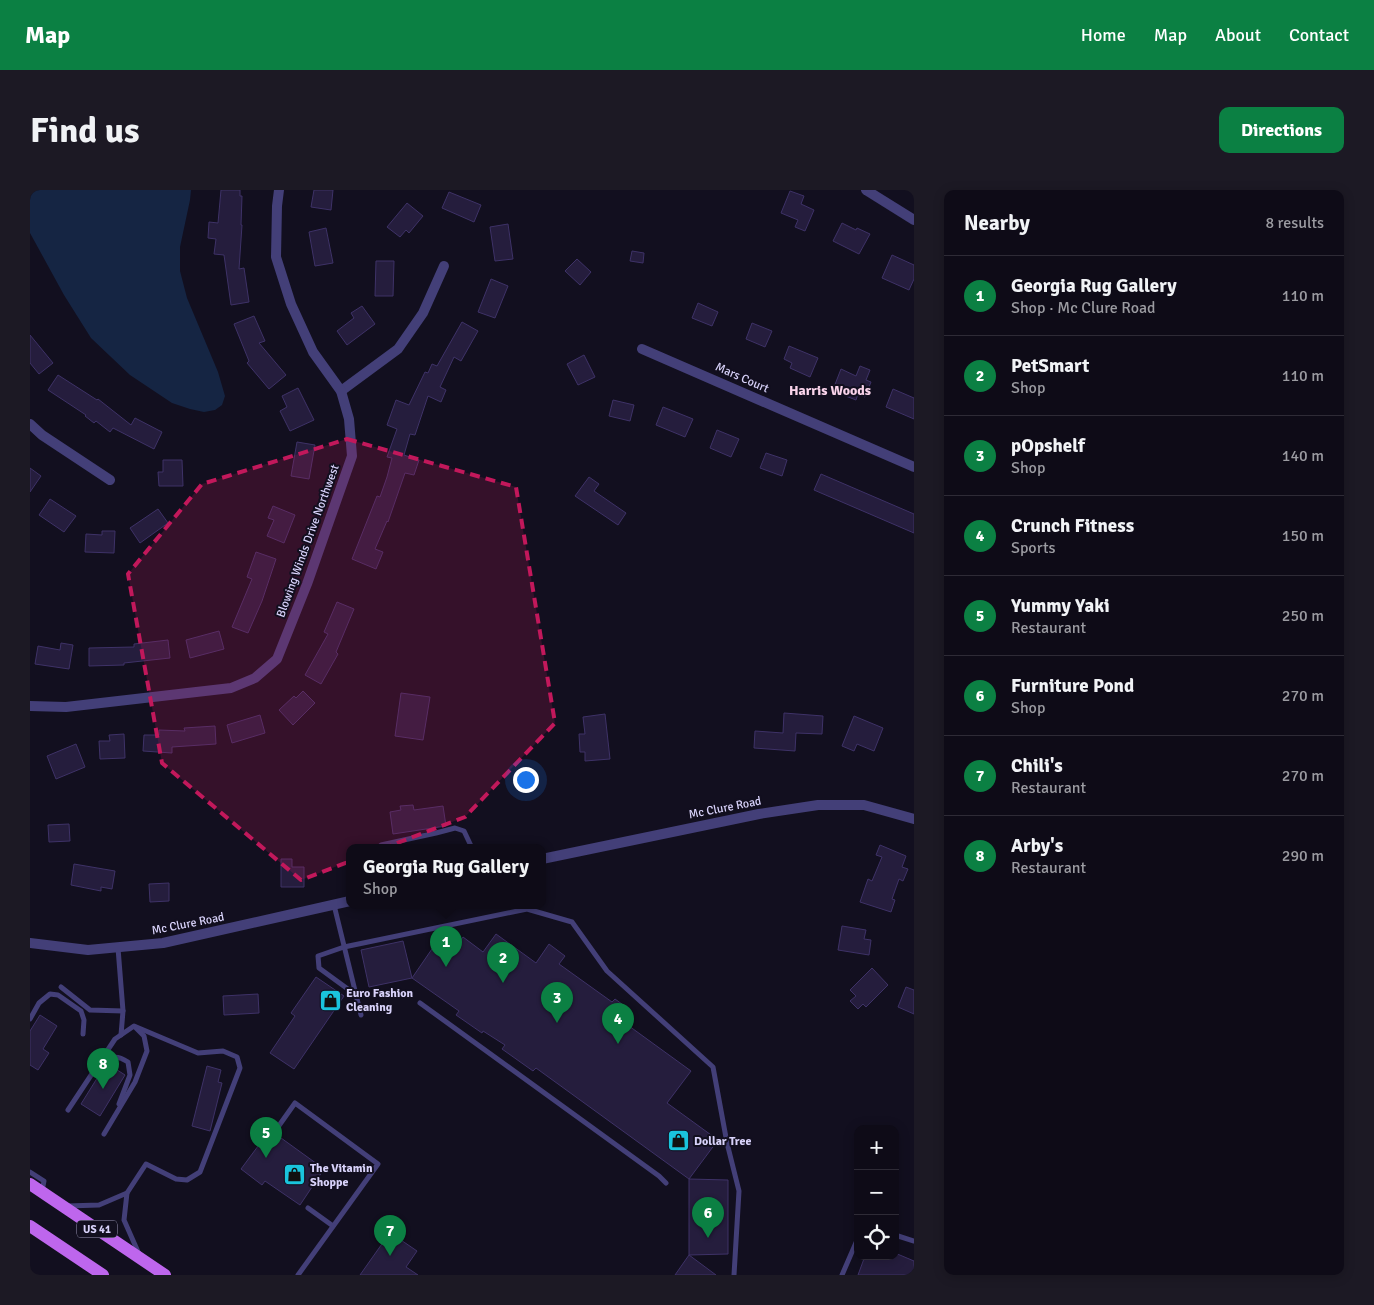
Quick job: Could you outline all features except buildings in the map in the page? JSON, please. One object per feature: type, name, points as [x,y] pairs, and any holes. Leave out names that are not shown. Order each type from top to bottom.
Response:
[{"type":"main road","name":"US 41","points":[[30,1184],[165,1275]]},
{"type":"main road","name":"US 41","points":[[30,1226],[103,1275]]},
{"type":"street","name":"Blowing Winds Drive Northwest","points":[[30,706],[66,707],[231,688],[254,678],[277,659],[352,456],[349,419],[341,391],[313,352],[291,304],[276,257],[279,190]]},
{"type":"street","points":[[866,190],[914,220]]},
{"type":"street","points":[[341,391],[398,349],[423,314],[444,266]]},
{"type":"street","name":"Mars Court","points":[[642,348],[914,467]]},
{"type":"street","points":[[30,424],[42,435],[110,480]]},
{"type":"street","name":"Mc Clure Road","points":[[546,858],[749,816],[818,805],[864,805],[914,819]]},
{"type":"street","name":"Mc Clure Road","points":[[30,943],[88,950],[162,943],[346,902]]},
{"type":"lane","points":[[385,844],[455,828],[464,831],[470,844]]},
{"type":"lane","points":[[334,905],[361,1015]]},
{"type":"lane","points":[[356,995],[319,968],[318,956],[344,946],[527,909],[572,922],[607,971],[713,1067],[727,1144],[739,1191],[734,1275]]},
{"type":"lane","points":[[118,947],[123,1010],[122,1034]]},
{"type":"lane","points":[[61,987],[90,1010],[123,1010]]},
{"type":"lane","points":[[30,1019],[39,1003],[50,994],[58,995],[81,1011],[84,1020],[83,1034]]},
{"type":"lane","points":[[420,1003],[659,1176],[666,1184]]},
{"type":"lane","points":[[68,1110],[115,1039],[134,1026]]},
{"type":"lane","points":[[134,1026],[198,1053],[223,1051],[232,1053],[237,1057],[240,1068],[200,1172],[188,1180],[176,1180],[146,1164],[127,1193],[124,1220],[141,1259]]},
{"type":"lane","points":[[104,1134],[135,1082],[148,1051],[144,1036],[134,1026]]},
{"type":"lane","points":[[98,1065],[111,1056],[120,1056],[128,1062],[130,1074],[117,1111]]},
{"type":"lane","points":[[278,1127],[295,1103],[378,1164],[298,1275]]},
{"type":"lane","points":[[30,1172],[44,1181],[42,1191]]},
{"type":"lane","points":[[63,1206],[99,1205],[127,1193]]},
{"type":"lane","points":[[308,1208],[333,1226]]},
{"type":"lane","points":[[899,1236],[914,1240]]},
{"type":"lane","points":[[842,1275],[854,1247]]},
{"type":"highlighted area","points":[[347,439],[516,487],[555,723],[465,817],[301,880],[162,763],[128,574],[202,484]]},
{"type":"water","points":[[30,190],[191,190],[180,247],[180,271],[187,298],[218,372],[225,396],[222,405],[215,410],[204,412],[172,403],[130,375],[91,338],[64,295],[30,233]]},
{"type":"place","name":"Georgia Rug Gallery","points":[[446,967]]},
{"type":"place","name":"PetSmart","points":[[503,983]]},
{"type":"place","name":"Euro Fashion Cleaning","points":[[330,1000]]},
{"type":"place","name":"pOpshelf","points":[[557,1023]]},
{"type":"place","name":"Crunch Fitness","points":[[618,1044]]},
{"type":"place","name":"Arby's","points":[[103,1089]]},
{"type":"place","name":"Dollar Tree","points":[[678,1141]]},
{"type":"place","name":"Yummy Yaki","points":[[266,1158]]},
{"type":"place","name":"The Vitamin Shoppe","points":[[294,1175]]},
{"type":"place","name":"Furniture Pond","points":[[708,1238]]},
{"type":"place","name":"Chili's","points":[[390,1256]]},
{"type":"district","name":"Harris Woods","points":[[830,390]]}]
